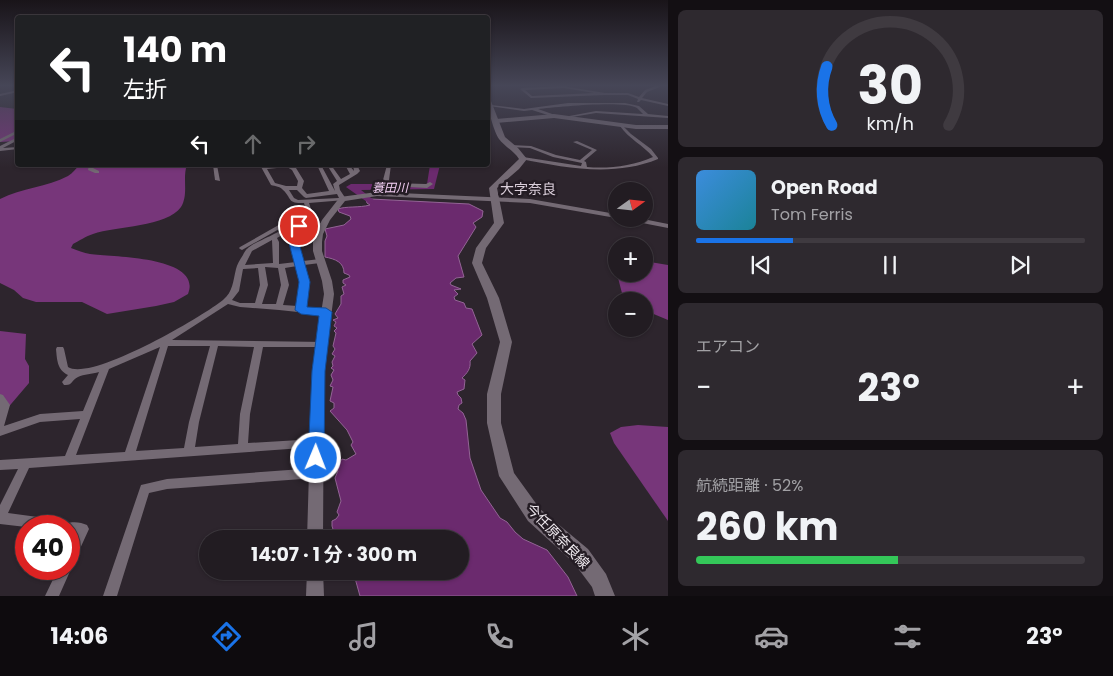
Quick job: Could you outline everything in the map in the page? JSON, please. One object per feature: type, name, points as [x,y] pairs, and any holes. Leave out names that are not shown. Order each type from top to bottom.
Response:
[{"type":"main road","points":[[493,118],[502,138],[523,158],[520,165],[496,183],[493,188],[494,200]]},
{"type":"main road","name":"今任原奈良線","points":[[494,200],[500,218],[499,223],[481,248],[477,263],[493,298],[506,342],[494,394],[494,423],[507,476],[534,515],[581,556],[599,580],[605,596]]},
{"type":"street","points":[[545,113],[554,116]]},
{"type":"street","points":[[566,117],[591,113]]},
{"type":"street","points":[[606,113],[668,117]]},
{"type":"street","points":[[644,113],[647,116]]},
{"type":"street","points":[[493,118],[554,116],[622,126],[668,127]]},
{"type":"street","points":[[523,158],[584,168],[609,168],[656,158],[654,154],[637,143],[622,126]]},
{"type":"street","points":[[2,145],[15,134]]},
{"type":"street","points":[[2,145],[15,139]]},
{"type":"street","points":[[575,142],[595,150],[581,161]]},
{"type":"street","points":[[2,145],[15,146]]},
{"type":"street","points":[[2,145],[15,146]]},
{"type":"street","points":[[511,146],[531,147],[555,156],[581,161],[584,162],[584,168]]},
{"type":"street","points":[[90,167],[90,169],[97,172]]},
{"type":"street","points":[[215,167],[218,180]]},
{"type":"street","points":[[263,167],[273,184],[286,188],[299,188],[306,196],[377,194],[494,200],[549,204],[608,215]]},
{"type":"street","points":[[291,167],[301,181],[299,188]]},
{"type":"street","points":[[320,167],[338,195]]},
{"type":"street","points":[[330,167],[340,181]]},
{"type":"street","points":[[348,167],[353,174]]},
{"type":"street","points":[[315,530],[318,371],[329,294],[329,282],[320,261],[316,244],[322,226],[338,195],[336,186],[340,181],[353,174],[357,170],[356,167]]},
{"type":"street","points":[[389,167],[386,180],[391,185],[427,186],[430,184]]},
{"type":"street","points":[[286,188],[295,201],[306,202],[338,195]]},
{"type":"street","points":[[242,248],[286,223],[311,218],[306,202]]},
{"type":"street","points":[[653,223],[668,226]]},
{"type":"street","points":[[299,226],[294,243],[305,286],[301,310]]},
{"type":"street","points":[[67,382],[73,375],[105,367],[162,342],[227,301],[235,291],[240,267],[249,250],[290,228],[322,226]]},
{"type":"street","points":[[272,237],[276,242],[278,266],[285,285],[279,307]]},
{"type":"street","points":[[240,267],[278,266],[320,261]]},
{"type":"street","points":[[258,306],[264,285],[261,265]]},
{"type":"street","points":[[227,301],[240,305],[326,312]]},
{"type":"street","points":[[162,342],[322,344]]},
{"type":"street","points":[[129,455],[162,342]]},
{"type":"street","points":[[189,451],[194,422],[215,343]]},
{"type":"street","points":[[243,448],[246,414],[259,344]]},
{"type":"street","points":[[60,349],[65,370],[68,373],[78,373]]},
{"type":"street","points":[[69,459],[105,367]]},
{"type":"street","points":[[0,398],[5,405],[0,425]]},
{"type":"street","points":[[0,432],[40,418],[86,415]]},
{"type":"street","points":[[0,464],[316,443]]},
{"type":"street","points":[[15,520],[0,518],[26,463]]},
{"type":"street","points":[[110,596],[145,489],[168,484],[316,473]]},
{"type":"street","points":[[52,596],[60,580]]},
{"type":"street","points":[[315,580],[315,596]]},
{"type":"shaded area","points":[[0,113],[15,113],[15,141],[0,142]]},
{"type":"shaded area","points":[[78,167],[187,167],[185,197],[181,207],[174,214],[153,222],[93,234],[73,244],[71,248],[90,254],[135,258],[169,265],[182,272],[189,281],[188,294],[174,302],[107,314],[82,302],[36,302],[23,298],[14,290],[0,283],[0,199],[70,175]]},
{"type":"shaded area","points":[[361,197],[469,204],[483,211],[482,217],[473,223],[476,227],[458,256],[464,277],[456,278],[450,283],[461,289],[454,290],[458,294],[454,297],[455,300],[464,303],[466,308],[472,309],[482,335],[472,344],[477,353],[470,361],[469,369],[462,378],[465,380],[464,389],[457,392],[462,403],[458,409],[463,413],[466,420],[470,458],[481,490],[500,518],[507,522],[515,532],[523,539],[547,550],[568,577],[577,596],[360,596],[356,580],[469,580],[469,530],[333,530],[332,526],[332,521],[339,515],[337,512],[341,501],[335,478],[338,471],[336,468],[342,459],[346,460],[356,454],[351,445],[353,442],[347,430],[330,411],[334,408],[334,403],[330,401],[333,387],[330,386],[333,380],[331,375],[334,370],[331,368],[335,356],[332,354],[335,349],[333,346],[336,333],[334,331],[337,328],[334,326],[336,322],[333,320],[338,318],[335,314],[341,304],[341,296],[344,294],[342,287],[346,285],[343,283],[343,280],[350,277],[344,273],[341,264],[325,257],[325,241],[327,236],[325,229],[344,225],[351,219],[350,216],[339,212],[338,209],[370,205],[366,199]]},
{"type":"shaded area","points":[[653,262],[668,265],[668,320],[653,314],[653,292],[622,292],[619,282],[653,282]]},
{"type":"shaded area","points":[[0,331],[26,334],[25,359],[29,366],[29,383],[0,417]]},
{"type":"shaded area","points":[[638,425],[668,427],[668,521],[614,443],[610,433],[621,427]]},
{"type":"waterway","name":"蓑田川","points":[[370,201],[351,187],[431,187],[435,167]]},
{"type":"district","name":"大字奈良","points":[[528,189]]},
{"type":"route","points":[[299,226],[294,243],[305,282],[301,310],[326,312],[318,371],[316,458]]}]
